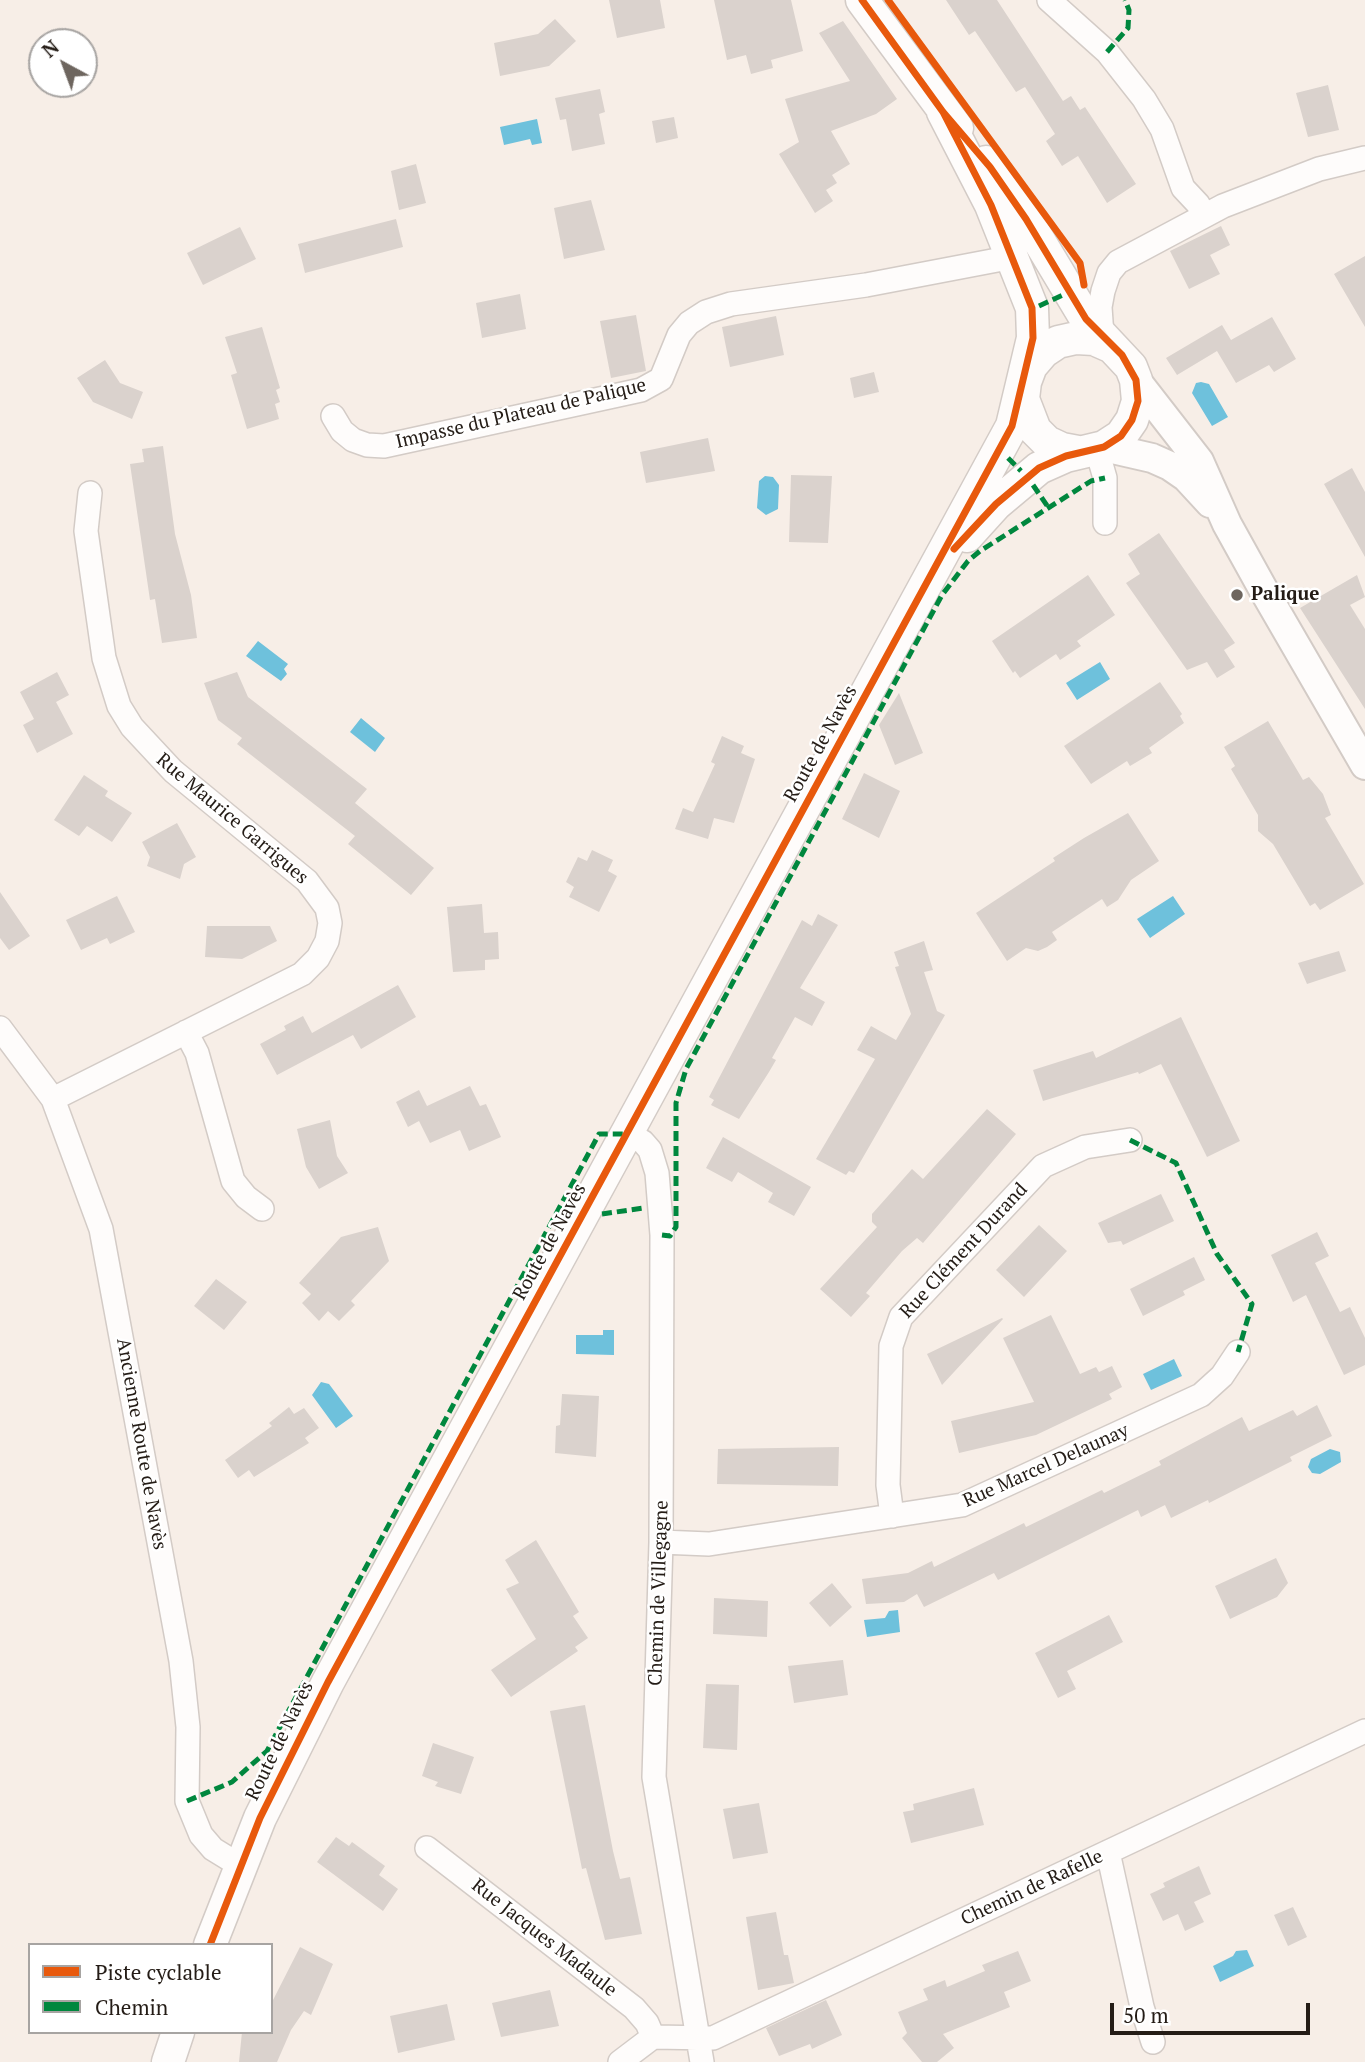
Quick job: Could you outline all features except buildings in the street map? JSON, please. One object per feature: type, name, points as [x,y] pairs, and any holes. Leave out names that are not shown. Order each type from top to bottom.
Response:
[{"type":"main road","points":[[862,0],[943,112],[990,167],[1026,219],[1068,292],[1106,341],[1131,367],[1136,380],[1138,401],[1132,420],[1121,436],[1093,450],[1050,462],[1027,478],[996,504],[939,565]]},
{"type":"main road","points":[[943,112],[1013,257],[1032,308],[1033,338],[1023,399],[1035,430],[1062,449],[1093,450]]},
{"type":"main road","points":[[939,565],[1012,426],[1031,366],[1043,352],[1058,342],[1076,338],[1106,341]]},
{"type":"main road","name":"Route de Navès","points":[[211,1943],[239,1865],[328,1682],[872,682],[939,565]]},
{"type":"main road","points":[[168,2062],[177,2034]]},
{"type":"street","points":[[1049,0],[1107,52],[1144,99],[1162,128],[1183,188],[1204,216]]},
{"type":"street","points":[[1106,341],[1100,307],[1112,267],[1204,216],[1286,181],[1365,158]]},
{"type":"street","name":"Impasse du Plateau de Palique","points":[[333,416],[342,431],[353,440],[384,446],[642,390],[661,379],[679,335],[689,323],[706,312],[731,304],[892,280],[1013,257]]},
{"type":"street","points":[[1136,380],[1199,461],[1227,524],[1365,765]]},
{"type":"street","points":[[1093,450],[1152,458],[1170,466],[1186,477],[1227,524]]},
{"type":"street","points":[[1093,450],[1105,478],[1105,523]]},
{"type":"street","name":"Rue Maurice Garrigues","points":[[53,1099],[303,974],[318,958],[327,941],[330,923],[327,908],[307,881],[173,771],[132,727],[120,706],[109,681],[104,658],[86,531],[90,493]]},
{"type":"street","name":"Ancienne Route de Navès","points":[[0,1028],[53,1099],[94,1205],[107,1254],[137,1437],[181,1661],[188,1727],[187,1801],[201,1835],[213,1849],[239,1865]]},
{"type":"street","points":[[186,1032],[197,1053],[233,1181],[246,1197],[262,1209]]},
{"type":"street","name":"Chemin de Villegagne","points":[[627,1134],[643,1142],[650,1150],[657,1173],[662,1235],[661,1542],[654,1777],[702,2062]]},
{"type":"street","name":"Rue Clément Durand","points":[[892,1516],[888,1485],[891,1346],[901,1317],[1043,1166],[1085,1147],[1130,1140]]},
{"type":"street","name":"Rue Marcel Delaunay","points":[[661,1542],[709,1544],[943,1510],[981,1499],[1201,1395],[1222,1376],[1238,1352]]},
{"type":"street","name":"Chemin de Rafelle","points":[[697,2038],[713,2038],[1365,1731]]},
{"type":"street","name":"Rue Jacques Madaule","points":[[426,1848],[621,1997],[647,2023],[653,2037]]},
{"type":"street","points":[[1108,1852],[1142,2007],[1153,2042]]},
{"type":"street","points":[[620,2062],[653,2037],[697,2038]]},
{"type":"water","points":[[537,119],[542,143],[532,145],[530,139],[504,145],[500,127]]},
{"type":"water","points":[[1196,383],[1209,384],[1228,417],[1212,426],[1192,393]]},
{"type":"water","points":[[765,476],[773,477],[779,485],[778,509],[766,515],[757,508],[759,481]]},
{"type":"water","points":[[258,641],[288,664],[284,669],[287,674],[281,681],[246,656]]},
{"type":"water","points":[[1100,662],[1110,679],[1077,700],[1066,683]]},
{"type":"water","points":[[361,718],[385,738],[375,752],[350,732]]},
{"type":"water","points":[[1173,896],[1185,914],[1150,938],[1137,919]]},
{"type":"water","points":[[603,1330],[614,1330],[614,1355],[576,1354],[576,1335],[603,1335]]},
{"type":"water","points":[[1174,1359],[1182,1376],[1151,1390],[1143,1374]]},
{"type":"water","points":[[321,1382],[329,1384],[353,1416],[336,1428],[312,1395]]},
{"type":"water","points":[[1330,1449],[1340,1452],[1341,1462],[1320,1474],[1312,1473],[1308,1467],[1311,1459]]},
{"type":"water","points":[[898,1610],[900,1632],[867,1637],[864,1620],[885,1618],[889,1611]]},
{"type":"water","points":[[1247,1950],[1254,1966],[1220,1982],[1213,1966],[1233,1956],[1236,1951]]},
{"type":"marked path","points":[[1107,52],[1128,28],[1129,10],[1125,0]]},
{"type":"marked path","points":[[1039,306],[1063,295]]},
{"type":"marked path","points":[[1008,458],[1021,471]]},
{"type":"marked path","points":[[662,1235],[670,1236],[676,1227],[676,1103],[686,1069],[942,595],[968,561],[980,551],[1091,481],[1105,478]]},
{"type":"marked path","points":[[1033,485],[1048,507]]},
{"type":"marked path","points":[[187,1801],[232,1782],[267,1751],[599,1134],[627,1134]]},
{"type":"marked path","points":[[1130,1140],[1176,1163],[1217,1254],[1252,1304],[1238,1352]]},
{"type":"marked path","points":[[602,1214],[644,1208]]},
{"type":"cycle path","points":[[862,0],[943,112],[990,167],[1026,219],[1086,319],[1122,355],[1136,380],[1138,401],[1132,420],[1121,436],[1104,447],[1066,456],[1039,468],[996,504],[954,549]]},
{"type":"cycle path","points":[[888,0],[1080,263],[1084,285]]},
{"type":"cycle path","points":[[211,1943],[260,1818],[328,1682],[1012,426],[1033,338],[1032,308],[991,205],[943,112]]},
{"type":"place","name":"Palique","points":[[1237,595]]}]
